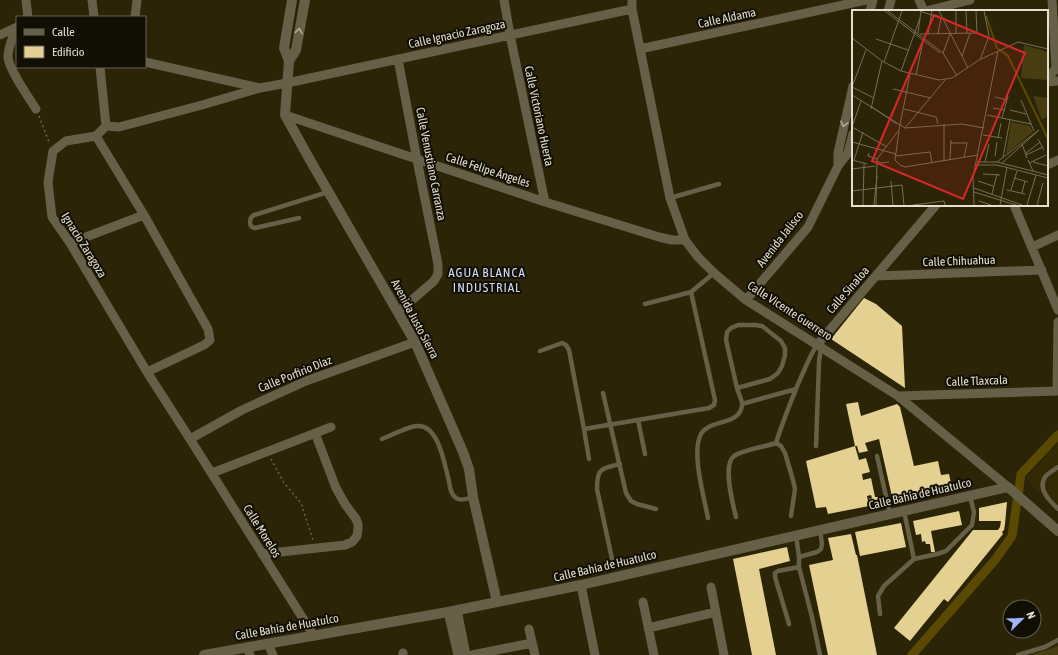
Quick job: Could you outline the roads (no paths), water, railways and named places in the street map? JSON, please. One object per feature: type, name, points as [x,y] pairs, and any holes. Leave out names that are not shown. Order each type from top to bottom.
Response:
[{"type":"street","points":[[26,0],[28,16]]},
{"type":"street","points":[[92,0],[94,16]]},
{"type":"street","points":[[135,16],[137,0]]},
{"type":"street","points":[[285,115],[289,61],[284,48],[292,0]]},
{"type":"street","points":[[289,61],[296,50],[305,0]]},
{"type":"street","name":"Calle Victoriano Huerta","points":[[504,0],[544,202]]},
{"type":"street","name":"Calle Aldama","points":[[640,50],[866,0]]},
{"type":"street","points":[[870,10],[873,0]]},
{"type":"street","points":[[888,10],[891,0]]},
{"type":"street","points":[[919,0],[924,10]]},
{"type":"street","points":[[929,10],[970,0]]},
{"type":"street","points":[[1048,78],[1057,68],[1051,53],[1052,0]]},
{"type":"street","name":"Calle Ignacio Zaragoza","points":[[287,83],[510,35],[632,4]]},
{"type":"street","name":"Calle Vicente Guerrero","points":[[632,4],[670,198],[685,240],[698,257],[714,273],[746,300],[898,396],[1010,488],[1058,531]]},
{"type":"street","points":[[0,35],[16,27]]},
{"type":"street","points":[[16,29],[10,44],[8,59],[15,75],[36,109]]},
{"type":"street","name":"Calle Venustiano Carranza","points":[[398,59],[438,264],[438,274],[434,281],[398,312]]},
{"type":"street","points":[[146,62],[260,88]]},
{"type":"street","points":[[100,68],[106,126]]},
{"type":"street","points":[[1048,82],[1058,81]]},
{"type":"street","points":[[146,372],[204,345],[210,340],[208,329],[144,215],[96,136],[106,126],[119,126],[202,105],[260,88],[287,83]]},
{"type":"street","name":"Avenida Jalisco","points":[[838,166],[838,153],[852,90]]},
{"type":"street","name":"Calle Felipe Ángeles","points":[[285,115],[544,202],[659,238],[685,240]]},
{"type":"street","name":"Avenida Justo Sierra","points":[[285,115],[415,342],[463,452],[497,602]]},
{"type":"street","name":"Ignacio Zaragoza","points":[[96,136],[66,141],[53,151],[48,182],[52,217],[70,243],[146,372],[190,439]]},
{"type":"street","name":"Avenida Jalisco","points":[[746,300],[808,227],[838,166],[850,153],[852,140]]},
{"type":"street","points":[[838,153],[850,153]]},
{"type":"street","points":[[1048,165],[1058,160]]},
{"type":"street","name":"Calle Sinaloa","points":[[819,346],[935,206]]},
{"type":"street","points":[[1014,206],[1058,310]]},
{"type":"street","points":[[70,243],[144,215]]},
{"type":"street","points":[[1032,246],[1058,235]]},
{"type":"street","name":"Calle Chihuahua","points":[[876,276],[1042,270]]},
{"type":"street","points":[[1057,391],[1058,322]]},
{"type":"street","name":"Calle Porfirio Díaz","points":[[190,439],[242,410],[306,382],[415,342]]},
{"type":"street","name":"Calle Tlaxcala","points":[[898,396],[1057,391]]},
{"type":"street","points":[[212,474],[331,428]]},
{"type":"street","points":[[262,554],[345,545],[352,542],[357,536],[358,529],[356,519],[336,488],[315,434]]},
{"type":"street","name":"Calle Morelos","points":[[190,439],[314,636]]},
{"type":"street","name":"Calle Bahía de Huatulco","points":[[204,655],[249,651],[268,644],[452,611],[581,585],[796,535],[1010,488]]},
{"type":"street","points":[[581,585],[595,655]]},
{"type":"street","points":[[711,587],[724,655]]},
{"type":"street","points":[[643,602],[654,655]]},
{"type":"street","points":[[452,611],[458,655]]},
{"type":"street","points":[[452,611],[466,655]]},
{"type":"street","points":[[648,628],[716,612]]},
{"type":"street","points":[[529,629],[535,655]]},
{"type":"street","points":[[472,655],[532,643]]},
{"type":"street","points":[[268,644],[273,655]]},
{"type":"lane","points":[[670,198],[719,184]]},
{"type":"lane","points":[[299,218],[255,228],[250,225],[251,217],[254,215],[328,192]]},
{"type":"lane","points":[[645,304],[691,292],[714,273]]},
{"type":"lane","points":[[584,429],[709,408],[714,405],[691,292]]},
{"type":"lane","points":[[708,518],[697,462],[698,443],[702,432],[708,427],[732,419],[739,413],[742,404],[737,388],[726,340],[726,332],[738,325],[762,326],[781,341],[785,348],[786,355],[782,366],[778,373],[770,379],[737,388]]},
{"type":"lane","points":[[540,351],[562,343],[566,345],[589,459]]},
{"type":"lane","points":[[816,446],[819,346]]},
{"type":"lane","name":"Calle Sinaloa","points":[[776,443],[810,356],[819,346]]},
{"type":"lane","points":[[742,404],[796,389]]},
{"type":"lane","points":[[603,393],[626,493],[631,501],[656,509]]},
{"type":"lane","points":[[638,420],[645,454]]},
{"type":"lane","points":[[382,439],[416,426],[423,426],[430,430],[438,440],[451,493],[458,499],[473,497]]},
{"type":"lane","points":[[736,517],[729,483],[729,467],[733,457],[743,452],[776,443],[781,446],[785,453],[793,480],[794,489],[791,516]]},
{"type":"lane","points":[[877,456],[890,514]]},
{"type":"lane","points":[[612,559],[597,489],[597,479],[598,473],[603,468],[620,464]]},
{"type":"lane","points":[[1058,467],[1046,476],[1042,482],[1043,490],[1047,497],[1058,509]]},
{"type":"lane","points":[[880,614],[878,596],[884,586],[914,558],[946,551],[972,525],[974,512],[970,496]]},
{"type":"lane","points":[[904,511],[914,558]]},
{"type":"lane","points":[[800,557],[817,552],[821,549],[822,544],[820,530]]},
{"type":"lane","points":[[796,535],[800,557],[799,567],[820,655]]},
{"type":"lane","points":[[788,624],[775,573],[778,571],[799,567]]},
{"type":"lane","points":[[1018,655],[1045,647],[1058,640]]},
{"type":"waterway","points":[[912,655],[995,560],[1012,536],[1021,474],[1058,435]]},
{"type":"district","name":"AGUA BLANCA INDUSTRIAL","points":[[487,280]]}]
